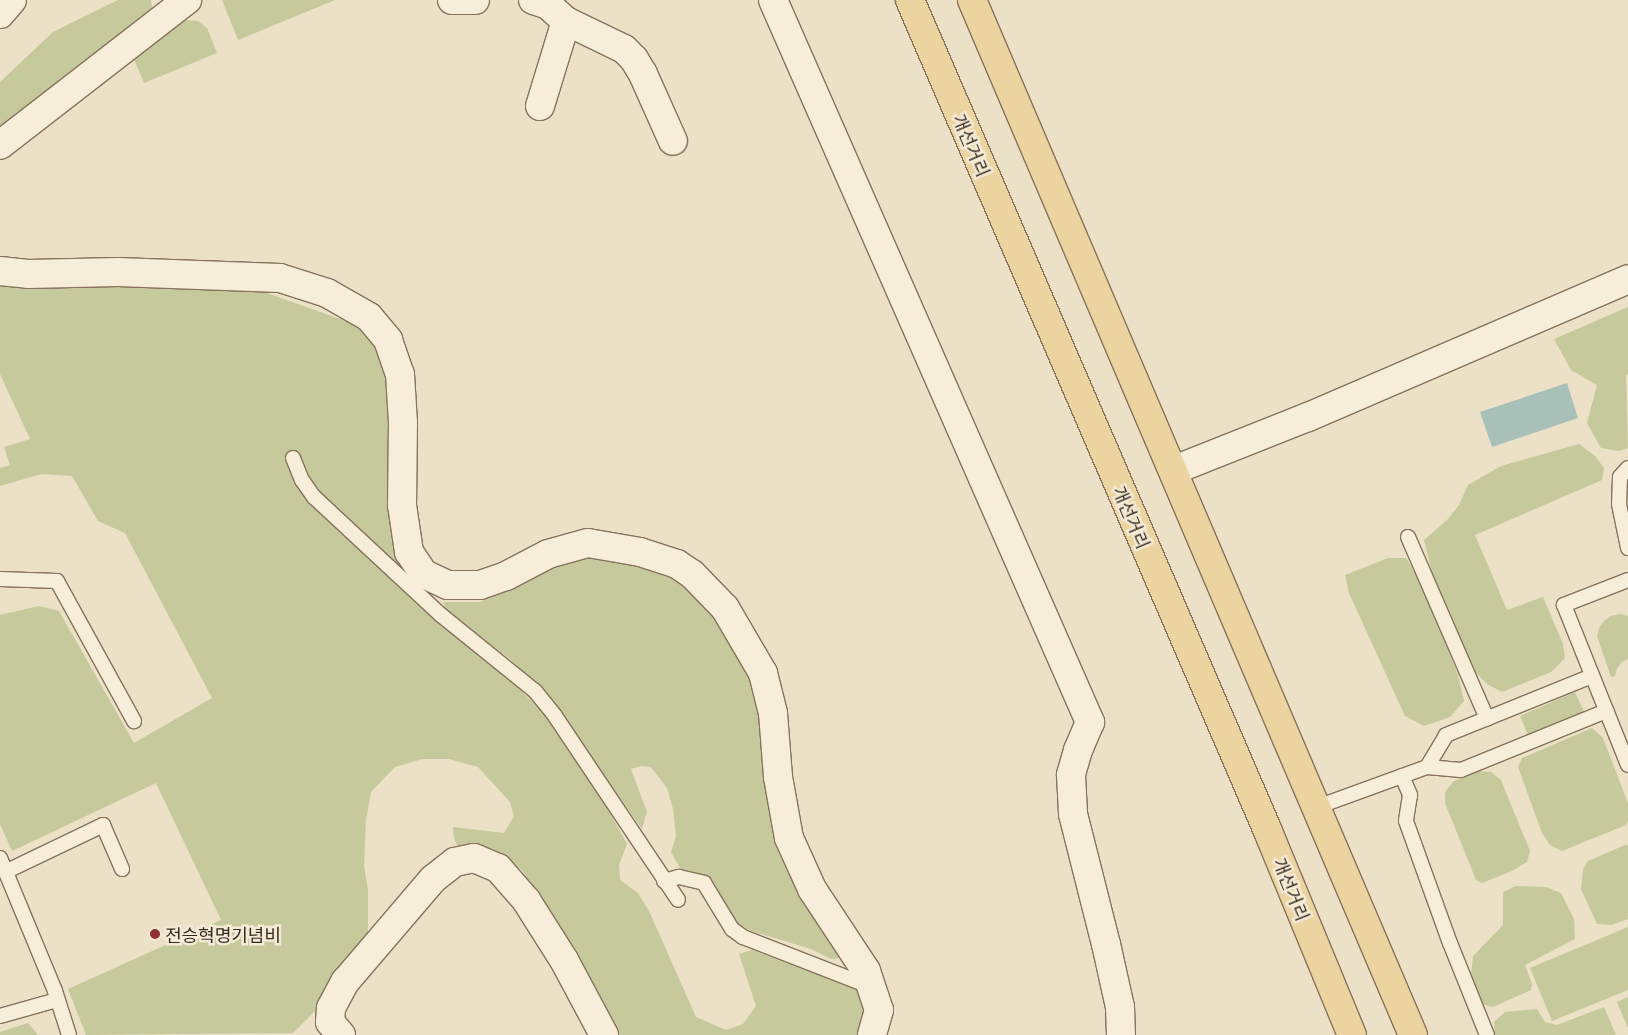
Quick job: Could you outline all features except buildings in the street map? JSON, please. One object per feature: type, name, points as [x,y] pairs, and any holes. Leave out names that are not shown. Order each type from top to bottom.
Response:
[{"type":"main road","name":"개선거리","points":[[910,0],[1267,829],[1352,1035]]},
{"type":"main road","points":[[972,0],[1174,470],[1413,1035]]},
{"type":"street","points":[[0,14],[12,0]]},
{"type":"street","points":[[0,145],[187,0]]},
{"type":"street","points":[[452,0],[475,0]]},
{"type":"street","points":[[533,0],[548,5],[566,21],[624,49],[634,59],[673,141]]},
{"type":"street","points":[[773,0],[1090,722],[1078,750],[1071,775],[1073,814],[1120,1007],[1121,1035]]},
{"type":"street","points":[[540,106],[566,21]]},
{"type":"street","points":[[0,271],[28,274],[118,272],[280,278],[327,292],[369,318],[388,340],[400,374],[403,423],[402,506],[409,552],[424,574],[430,590],[448,586],[480,585],[506,576],[548,554],[588,544],[640,552],[677,564],[692,574],[725,608],[763,673],[773,713],[778,777],[788,838],[812,890],[866,972],[879,1010],[872,1035]]},
{"type":"street","points":[[1174,470],[1342,402],[1628,279]]},
{"type":"street","points":[[341,1035],[330,1022],[330,1015],[331,1008],[345,982],[434,879],[455,862],[474,858],[498,868],[526,900],[564,960],[604,1035]]},
{"type":"lane","points":[[293,458],[302,480],[314,496],[430,590],[535,691],[555,716],[678,900]]},
{"type":"lane","points":[[1628,468],[1620,477],[1619,504],[1628,548]]},
{"type":"lane","points":[[1408,537],[1487,720]]},
{"type":"lane","points":[[0,579],[57,581],[134,721]]},
{"type":"lane","points":[[1628,580],[1564,606],[1628,765]]},
{"type":"lane","points":[[1427,767],[1446,735],[1592,676]]},
{"type":"lane","points":[[1317,807],[1427,767],[1460,770],[1606,711]]},
{"type":"lane","points":[[1402,776],[1410,795],[1406,821],[1450,943],[1487,1035]]},
{"type":"lane","points":[[6,872],[103,825],[122,869]]},
{"type":"lane","points":[[0,858],[57,1000],[69,1035]]},
{"type":"lane","points":[[664,881],[679,878],[704,883],[732,929],[743,937],[871,987]]},
{"type":"lane","points":[[0,1016],[57,1000]]},
{"type":"green space","points":[[118,0],[151,0],[152,8],[0,128],[0,82],[53,32]]},
{"type":"green space","points":[[222,0],[335,0],[238,40]]},
{"type":"green space","points":[[184,20],[198,21],[207,28],[217,53],[144,83],[134,59]]},
{"type":"green space","points":[[0,275],[264,292],[368,329],[385,353],[409,575],[487,659],[546,714],[599,793],[627,844],[619,865],[620,880],[638,893],[649,911],[696,1017],[726,1030],[743,1024],[756,1006],[739,954],[752,950],[864,992],[866,1007],[856,1035],[620,1035],[574,947],[521,869],[500,858],[460,853],[454,838],[453,827],[504,833],[514,816],[510,802],[478,767],[449,759],[422,759],[395,767],[371,792],[366,820],[364,866],[368,890],[368,936],[315,1011],[293,1033],[86,1035],[68,989],[221,920],[156,783],[12,851],[0,824],[0,615],[39,606],[59,611],[134,743],[212,698],[125,533],[98,521],[72,476],[42,474],[0,486],[0,468],[10,465],[4,447],[30,439],[0,374]]},
{"type":"green space","points":[[1628,307],[1628,374],[1626,375],[1628,448],[1619,451],[1601,448],[1587,423],[1597,385],[1571,370],[1554,339]]},
{"type":"green space","points":[[1579,444],[1595,456],[1604,468],[1602,480],[1475,535],[1507,610],[1543,597],[1563,644],[1565,658],[1551,672],[1502,692],[1487,684],[1471,668],[1431,569],[1424,540],[1448,519],[1459,505],[1468,485],[1501,466]]},
{"type":"green space","points":[[590,551],[670,571],[720,613],[754,673],[833,944],[840,958],[831,959],[811,949],[751,931],[737,923],[710,880],[680,868],[671,852],[676,836],[673,809],[667,788],[651,767],[641,766],[631,769],[647,812],[642,829],[560,713],[535,684],[509,658],[447,613],[443,602],[481,602],[519,578]]},
{"type":"green space","points":[[1388,558],[1406,558],[1420,581],[1458,675],[1464,701],[1450,717],[1424,726],[1405,716],[1349,593],[1345,575]]},
{"type":"green space","points":[[1620,614],[1628,616],[1628,659],[1623,661],[1617,668],[1615,676],[1611,677],[1597,636],[1599,628],[1604,621],[1611,616]]},
{"type":"green space","points":[[1575,692],[1585,714],[1529,738],[1520,716]]},
{"type":"green space","points":[[1592,728],[1603,738],[1628,803],[1628,821],[1626,825],[1562,851],[1550,845],[1542,833],[1518,767],[1522,758]]},
{"type":"green space","points":[[1477,771],[1491,772],[1501,780],[1530,851],[1527,862],[1512,871],[1482,883],[1476,880],[1445,803],[1445,792],[1454,781]]},
{"type":"green space","points":[[1628,845],[1628,919],[1611,925],[1597,924],[1581,889],[1583,869],[1588,861]]},
{"type":"green space","points":[[1516,886],[1546,887],[1561,893],[1574,919],[1575,939],[1525,965],[1532,984],[1531,990],[1493,1007],[1481,1004],[1471,976],[1473,956],[1503,925],[1503,892]]},
{"type":"green space","points":[[1628,927],[1628,990],[1552,1021],[1530,968]]},
{"type":"green space","points":[[1628,997],[1628,1028],[1617,1002]]},
{"type":"green space","points":[[1604,1007],[1616,1035],[1495,1035],[1494,1022],[1505,1012],[1537,1009],[1545,1022],[1557,1025]]},
{"type":"green space","points":[[28,1023],[38,1035],[0,1035],[0,1032]]},
{"type":"water","points":[[1567,383],[1578,418],[1492,447],[1480,412]]},
{"type":"place","name":"전승혁명기념비","points":[[155,934]]}]
